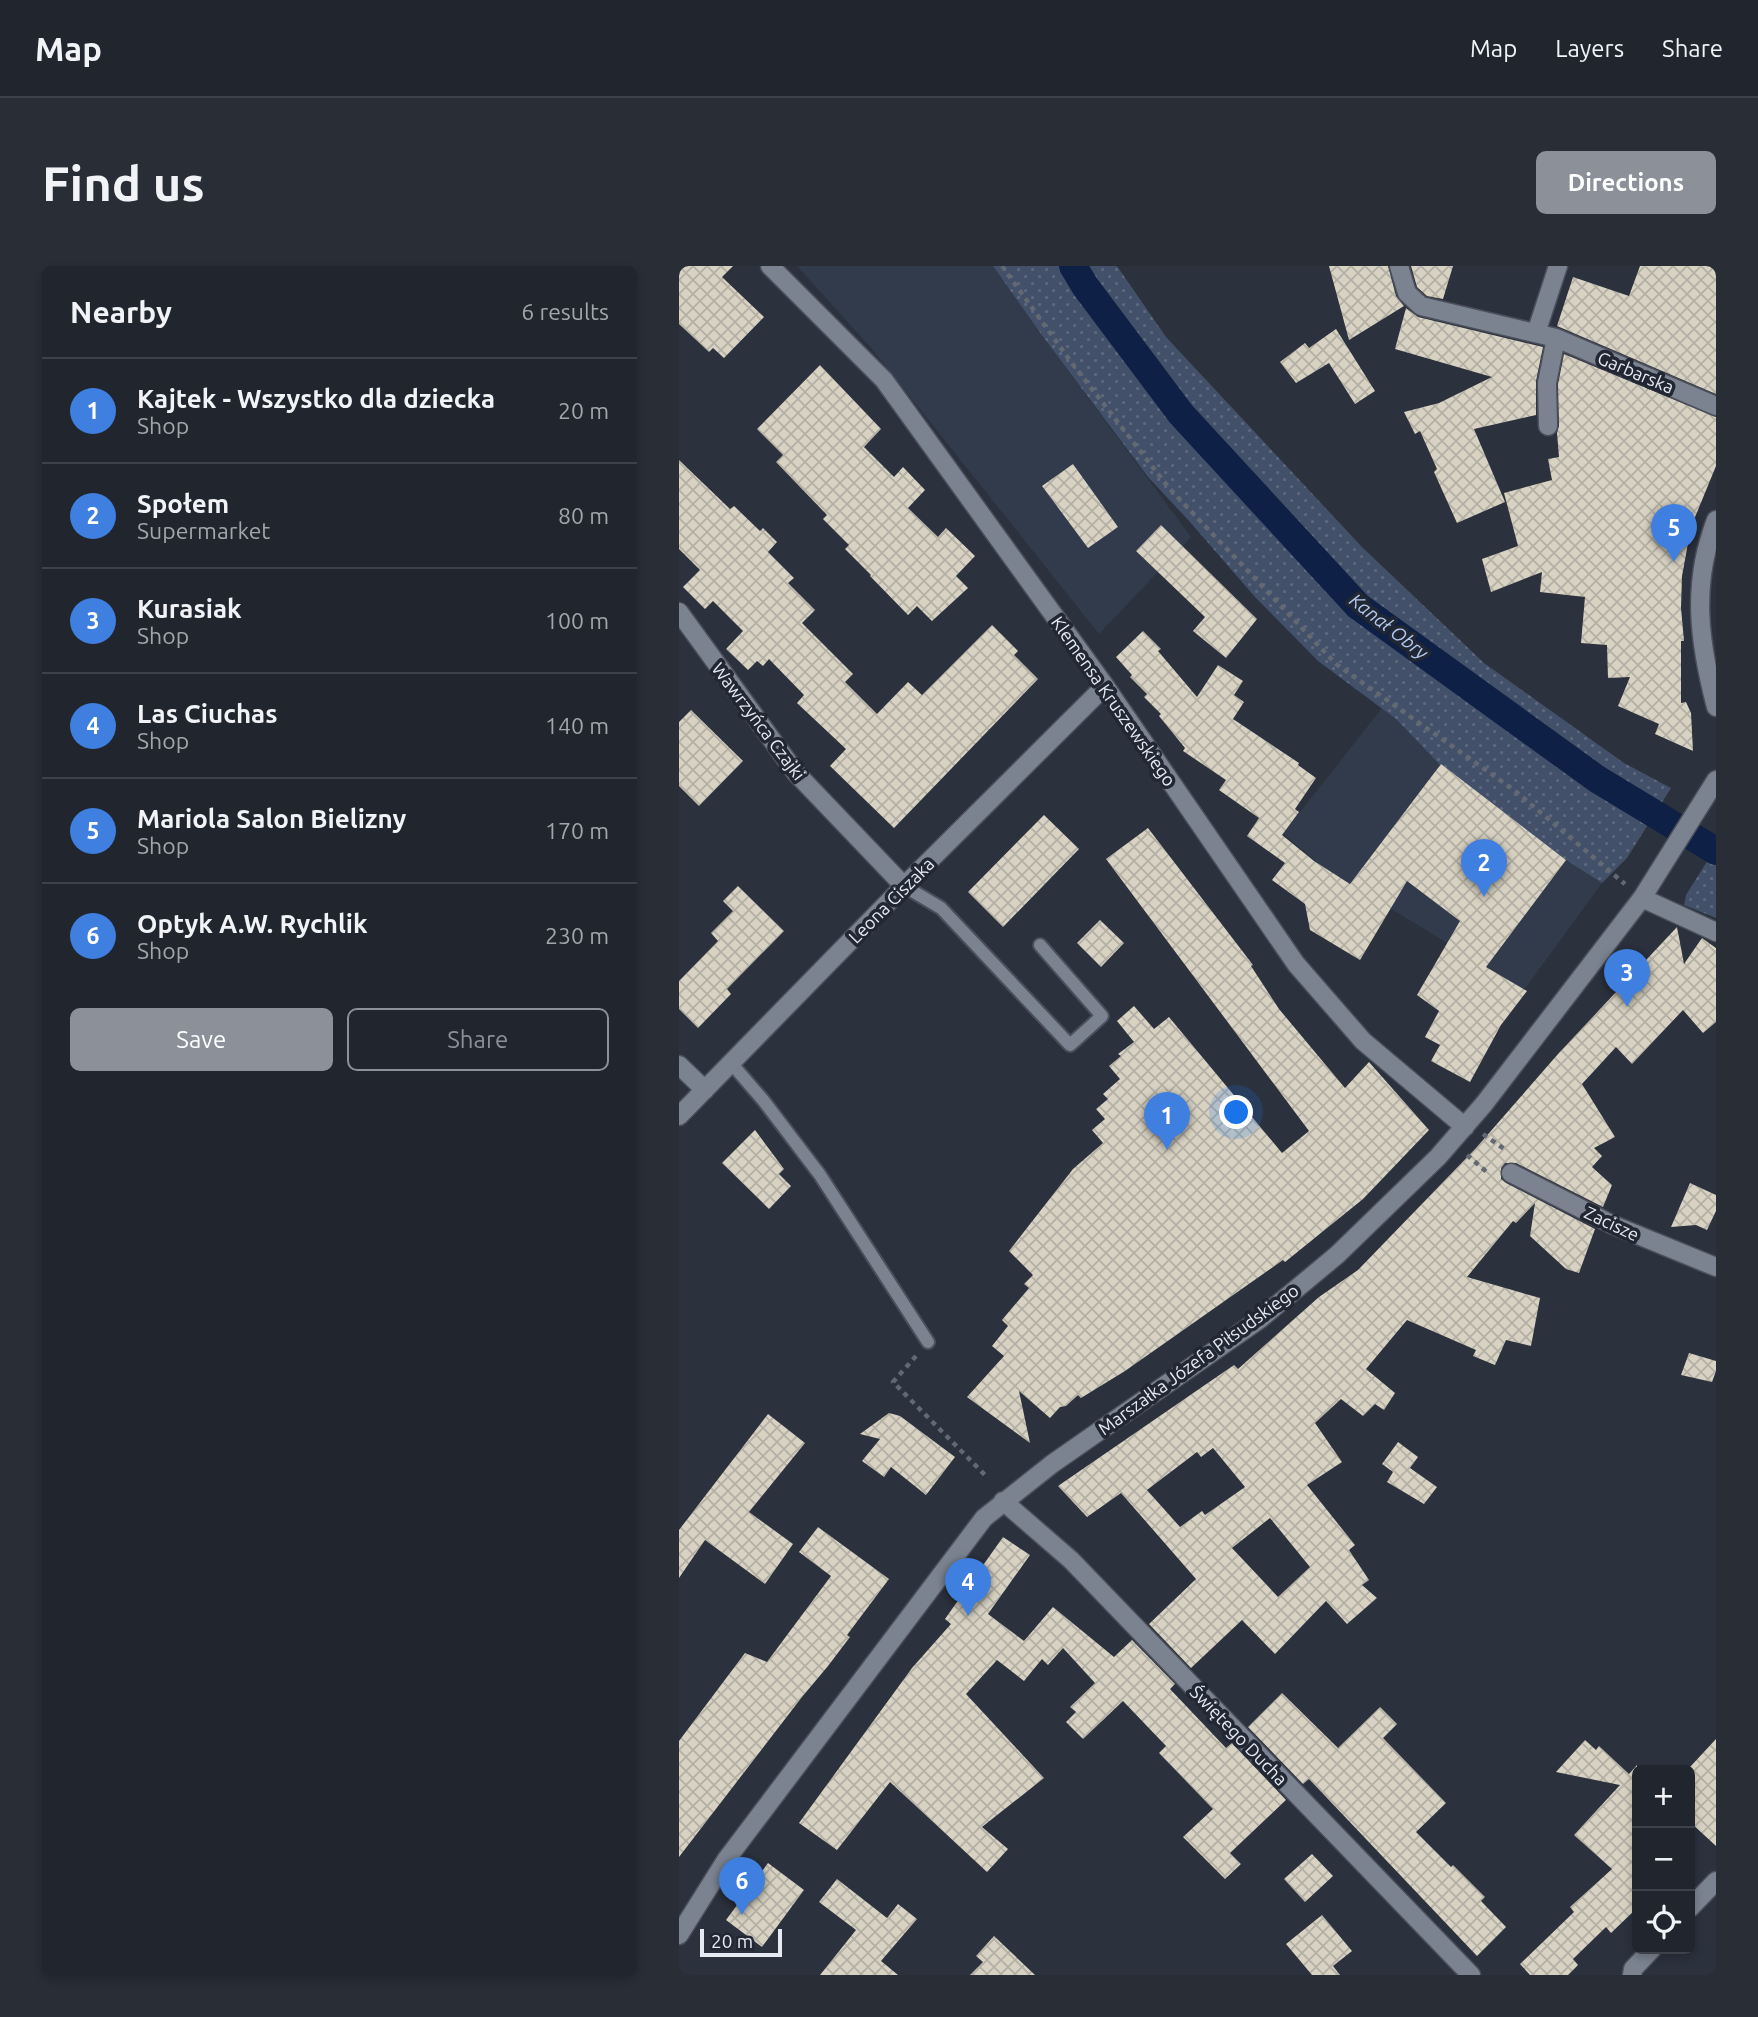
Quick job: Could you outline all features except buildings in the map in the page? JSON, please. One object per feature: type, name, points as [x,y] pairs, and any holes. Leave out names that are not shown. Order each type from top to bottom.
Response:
[{"type":"street","name":"Klemensa Kruszewskiego","points":[[770,266],[884,380],[1105,686],[1296,964],[1319,993],[1363,1041],[1465,1127]]},
{"type":"street","name":"Garbarska","points":[[1399,266],[1407,293],[1421,306],[1556,338],[1716,406]]},
{"type":"street","points":[[1536,333],[1558,266]]},
{"type":"street","points":[[1548,426],[1547,383],[1556,338]]},
{"type":"street","points":[[1716,520],[1704,553],[1700,584],[1704,661],[1714,690],[1716,707]]},
{"type":"street","name":"Wawrzyńca Czajki","points":[[679,612],[796,773],[904,886]]},
{"type":"street","name":"Leona Ciszaka","points":[[679,1116],[1105,686]]},
{"type":"street","name":"Marszałka Józefa Piłsudskiego","points":[[679,1935],[733,1851],[984,1518],[1052,1464],[1259,1320],[1337,1255],[1438,1157],[1465,1127],[1642,898],[1714,784]]},
{"type":"street","points":[[1642,898],[1716,932]]},
{"type":"street","points":[[679,1065],[705,1090]]},
{"type":"street","name":"Zacisze","points":[[1511,1173],[1611,1224],[1716,1267]]},
{"type":"street","name":"Świętego Ducha","points":[[1003,1501],[1071,1560],[1471,1975]]},
{"type":"street","points":[[1695,1903],[1716,1881]]},
{"type":"street","points":[[1632,1975],[1633,1969],[1647,1954]]},
{"type":"lane","points":[[904,886],[941,908],[1070,1045],[1102,1016],[1040,945]]},
{"type":"lane","points":[[731,1063],[820,1175],[928,1342]]},
{"type":"path","points":[[1002,266],[1071,362],[1169,488],[1336,664],[1514,790],[1642,898]]},
{"type":"path","points":[[1462,1151],[1493,1178],[1511,1173]]},
{"type":"path","points":[[928,1342],[893,1381],[986,1476]]},
{"type":"shaded area","points":[[797,266],[993,266],[1191,537],[1099,634],[872,349]]},
{"type":"shaded area","points":[[993,266],[1117,266],[1166,337],[1362,547],[1484,663],[1624,763],[1671,788],[1627,858],[1602,883],[1566,860],[1440,765],[1396,719],[1318,661],[1255,597],[1148,477]]},
{"type":"shaded area","points":[[1382,708],[1440,765],[1566,860],[1602,883],[1524,990],[1321,866],[1279,830],[1289,826]]},
{"type":"shaded area","points":[[1716,847],[1716,918],[1684,905],[1686,895]]},
{"type":"waterway","name":"Kanał Obry","points":[[1073,266],[1181,414],[1358,606],[1597,779],[1716,851]]},
{"type":"place","name":"Mariola Salon Bielizny","points":[[1674,562]]},
{"type":"place","name":"Społem","points":[[1484,897]]},
{"type":"place","name":"Kurasiak","points":[[1627,1007]]},
{"type":"place","name":"Kajtek - Wszystko dla dziecka","points":[[1167,1150]]},
{"type":"place","name":"Las Ciuchas","points":[[968,1616]]},
{"type":"place","name":"Optyk A.W. Rychlik","points":[[742,1915]]}]
